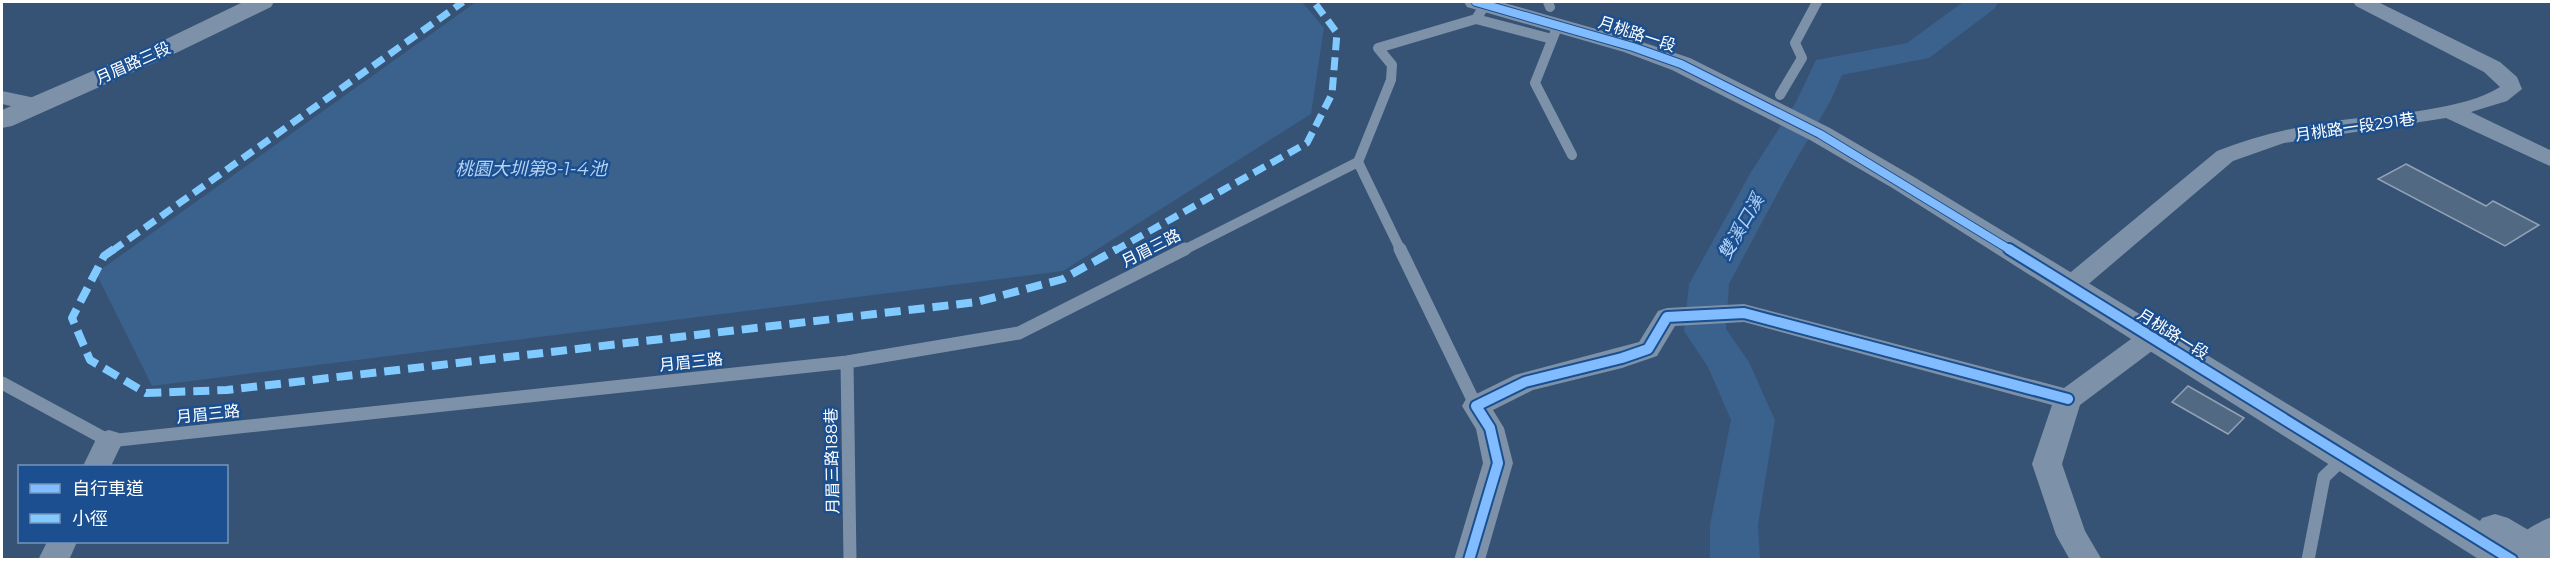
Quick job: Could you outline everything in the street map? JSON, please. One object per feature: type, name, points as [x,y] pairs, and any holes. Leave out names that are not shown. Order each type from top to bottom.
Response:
[{"type":"street","name":"月眉路三段","points":[[2,120],[169,47],[262,2]]},
{"type":"street","name":"月桃路一段291巷","points":[[2075,282],[2225,156],[2253,143],[2317,131],[2431,116],[2501,98],[2511,89],[2509,82],[2492,67],[2363,2]]},
{"type":"street","name":"月桃路一段","points":[[1479,8],[1548,15],[1784,103],[1824,126],[1904,183],[2530,551]]},
{"type":"street","points":[[2,98],[37,105]]},
{"type":"street","points":[[2450,111],[2552,160]]},
{"type":"street","name":"月桃路一段","points":[[2075,282],[2151,338],[2345,458],[2530,551]]},
{"type":"street","points":[[1469,560],[1498,463],[1490,428],[1476,406],[1525,382],[1622,358],[1648,349],[1667,317],[1744,313],[2068,399]]},
{"type":"street","points":[[2087,560],[2071,535],[2047,464],[2068,399],[2151,338]]},
{"type":"street","points":[[97,465],[109,441]]},
{"type":"street","points":[[53,560],[62,543]]},
{"type":"lane","points":[[1784,103],[1802,58],[1795,43],[1817,2]]},
{"type":"lane","points":[[1476,406],[1358,162],[1391,80],[1392,65],[1378,48],[1479,8]]},
{"type":"lane","points":[[1548,15],[1535,83],[1572,155]]},
{"type":"lane","name":"月眉三路","points":[[109,441],[847,362],[1019,333],[1358,162]]},
{"type":"lane","name":"月眉三路188巷","points":[[847,362],[850,560]]},
{"type":"lane","points":[[2,383],[109,441]]},
{"type":"lane","points":[[2308,560],[2324,477],[2345,458]]},
{"type":"water","name":"桃園大圳第8-1-4池","points":[[476,2],[1302,2],[1324,28],[1311,114],[1063,271],[152,386],[96,273]]},
{"type":"building","points":[[2406,164],[2486,206],[2493,201],[2539,225],[2505,246],[2378,179]]},
{"type":"building","points":[[2188,386],[2244,418],[2228,434],[2172,402]]},
{"type":"waterway","name":"雙溪口溪","points":[[1735,560],[1734,525],[1753,420],[1727,362],[1705,331],[1709,284],[1770,172],[1813,102],[1828,67],[1917,51],[1983,2]]},
{"type":"marked path","points":[[463,2],[104,256],[72,318],[90,360],[146,393],[227,390],[977,302],[1063,279],[1307,143],[1332,94],[1337,33],[1314,2]]},
{"type":"cycle path","points":[[1476,2],[1633,47],[1681,64],[1820,134],[1904,183],[2512,560]]},
{"type":"cycle path","points":[[1469,560],[1498,463],[1490,428],[1476,406],[1525,382],[1622,358],[1648,349],[1667,317],[1744,313],[2068,399]]}]
